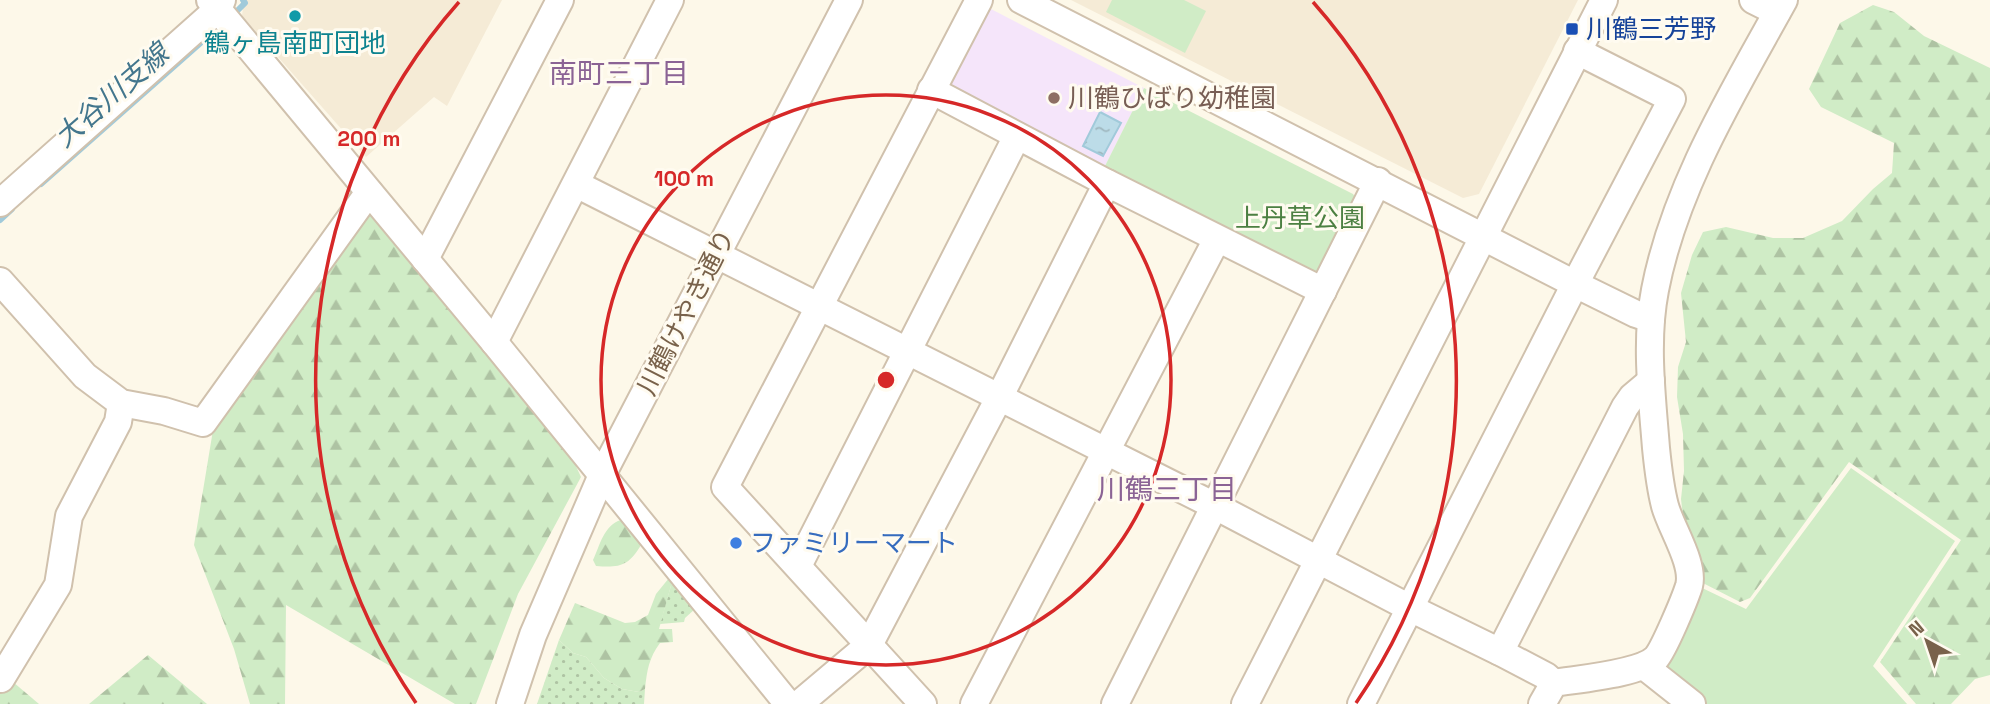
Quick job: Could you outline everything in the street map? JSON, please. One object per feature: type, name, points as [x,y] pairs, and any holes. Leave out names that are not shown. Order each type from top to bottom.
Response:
[{"type":"street","points":[[425,259],[560,0]]},
{"type":"street","points":[[494,342],[670,0]]},
{"type":"street","name":"川鶴けやき通り","points":[[510,704],[533,635],[602,475],[849,0]]},
{"type":"street","points":[[923,704],[725,486],[821,307],[979,0]]},
{"type":"street","points":[[1021,0],[1378,181],[1482,237],[1651,319]]},
{"type":"street","points":[[1245,704],[1604,0]]},
{"type":"street","points":[[576,184],[1546,676],[1548,693],[1644,666],[1657,657],[1690,581],[1688,564],[1666,508],[1661,487],[1651,381],[1651,319],[1655,289],[1682,201],[1717,124],[1781,6],[1753,0]]},
{"type":"street","points":[[0,203],[217,3],[788,704]]},
{"type":"street","points":[[1361,704],[1672,99],[1577,51]]},
{"type":"street","points":[[932,90],[1107,183],[1322,290]]},
{"type":"street","points":[[798,566],[1017,136]]},
{"type":"street","points":[[1115,704],[1378,181]]},
{"type":"street","points":[[799,704],[870,645],[1107,183]]},
{"type":"street","points":[[0,281],[85,376],[121,403],[164,411],[203,423],[369,192]]},
{"type":"street","points":[[974,704],[1217,239]]},
{"type":"street","points":[[1500,652],[1625,407],[1632,397],[1651,381]]},
{"type":"street","points":[[1,679],[58,585],[69,516],[118,422],[121,403]]},
{"type":"street","points":[[1644,666],[1692,704]]},
{"type":"shaded area","points":[[244,0],[502,0],[447,106],[434,97],[366,157],[242,16]]},
{"type":"shaded area","points":[[1071,0],[1578,0],[1479,194],[1463,198]]},
{"type":"shaded area","name":"川鶴ひばり幼稚園","points":[[989,8],[1144,88],[1104,168],[948,87]]},
{"type":"green space","points":[[1112,0],[1184,0],[1206,11],[1185,53],[1106,12]]},
{"type":"green space","points":[[1873,5],[1894,12],[1924,36],[1990,68],[1990,675],[1975,679],[1951,704],[1916,704],[1880,662],[1961,540],[1849,462],[1750,598],[1740,602],[1697,580],[1685,535],[1681,499],[1684,471],[1683,434],[1677,397],[1678,367],[1686,342],[1681,293],[1692,255],[1703,232],[1726,227],[1773,238],[1803,238],[1842,221],[1892,173],[1894,143],[1821,107],[1809,89],[1840,23]]},
{"type":"green space","name":"上丹草公園","points":[[1144,88],[1353,194],[1358,201],[1318,278],[1104,168]]},
{"type":"green space","points":[[370,209],[574,462],[581,477],[518,594],[476,704],[455,704],[286,605],[285,704],[250,704],[234,649],[194,545],[213,430]]},
{"type":"green space","points":[[1851,468],[1955,541],[1873,666],[1907,704],[1706,704],[1667,674],[1665,660],[1698,586],[1746,609]]},
{"type":"green space","points":[[621,520],[641,545],[623,564],[611,567],[596,566],[593,560],[603,536],[610,526]]},
{"type":"green space","points":[[669,578],[672,582],[659,629],[672,629],[673,642],[660,643],[653,654],[645,689],[639,692],[622,689],[604,678],[586,657],[573,653],[559,640],[575,603],[625,623],[635,622],[648,615],[656,594]]},
{"type":"green space","points":[[672,582],[695,609],[684,622],[660,624]]},
{"type":"green space","points":[[559,640],[573,653],[586,657],[604,678],[622,689],[639,692],[645,689],[644,704],[537,704]]},
{"type":"green space","points":[[148,655],[207,704],[89,704]]},
{"type":"green space","points":[[0,671],[39,704],[0,704]]},
{"type":"water","points":[[1100,112],[1121,123],[1103,156],[1083,146]]},
{"type":"waterway","name":"大谷川支線","points":[[233,15],[245,3],[243,0]]},
{"type":"waterway","name":"大谷川支線","points":[[41,184],[222,24]]},
{"type":"waterway","name":"大谷川支線","points":[[0,220],[12,209]]},
{"type":"place","name":"鶴ヶ島南町団地","points":[[295,16]]},
{"type":"place","name":"川鶴三芳野","points":[[1572,29]]},
{"type":"place","name":"川鶴ひばり幼稚園","points":[[1054,98]]},
{"type":"place","name":"ファミリーマート","points":[[736,543]]},
{"type":"district","name":"南町三丁目","points":[[619,73]]},
{"type":"district","name":"川鶴三丁目","points":[[1167,489]]}]
